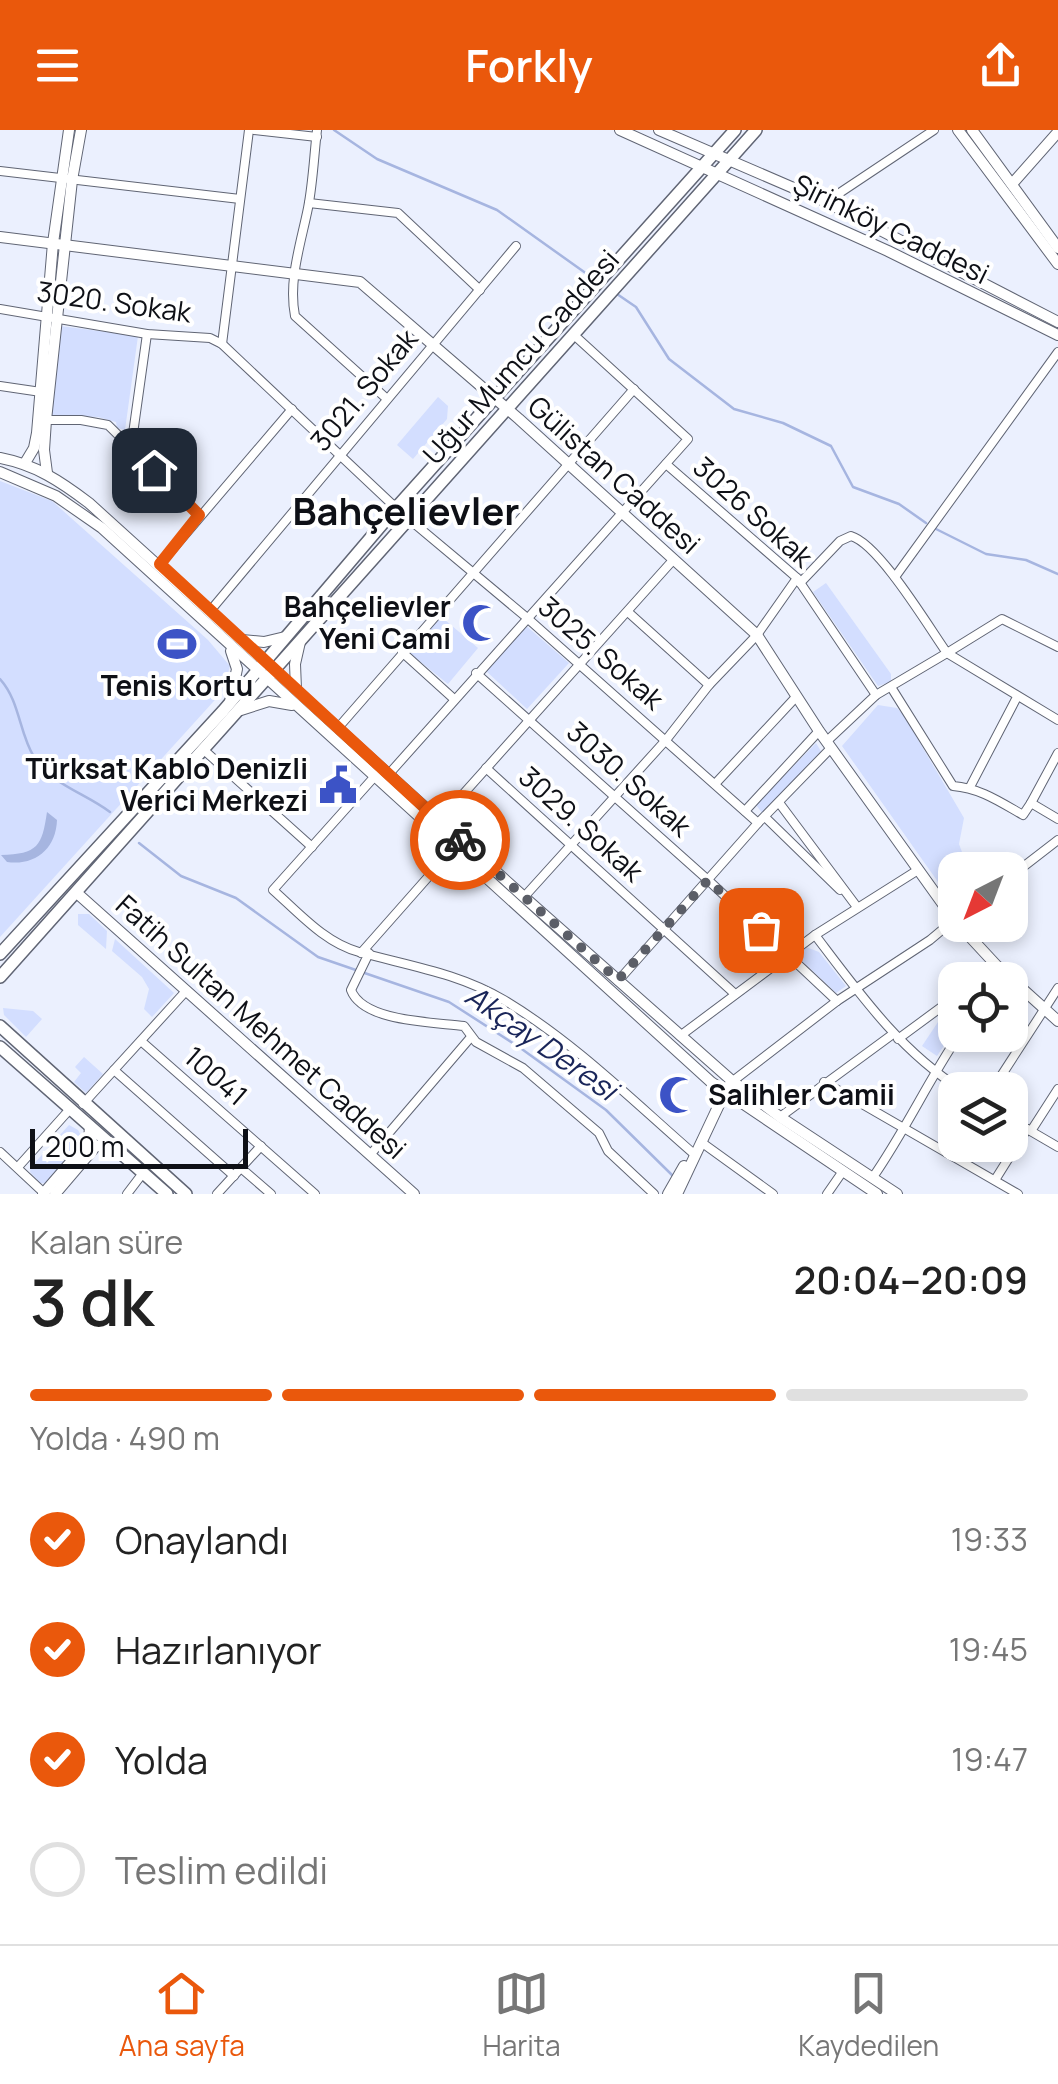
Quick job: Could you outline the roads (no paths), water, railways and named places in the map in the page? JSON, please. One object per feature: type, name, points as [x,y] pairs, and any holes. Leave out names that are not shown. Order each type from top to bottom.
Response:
[{"type":"main road","name":"Uğur Mumcu Caddesi","points":[[266,670],[285,637],[396,508],[735,130]]},
{"type":"main road","name":"Uğur Mumcu Caddesi","points":[[0,951],[266,670],[300,641],[756,130]]},
{"type":"main road","name":"Uğur Mumcu Caddesi","points":[[0,977],[205,751],[235,706]]},
{"type":"main road","points":[[1,1026],[186,1194]]},
{"type":"main road","points":[[0,1047],[167,1194]]},
{"type":"street","points":[[48,473],[44,450],[52,317],[69,130]]},
{"type":"street","points":[[66,179],[80,130]]},
{"type":"street","points":[[222,344],[251,130],[317,134],[295,272],[294,316],[386,399]]},
{"type":"street","name":"Şirinköy Caddesi","points":[[620,130],[703,165],[1058,335]]},
{"type":"street","name":"Şirinköy Caddesi","points":[[660,130],[826,202],[1058,322]]},
{"type":"street","points":[[826,202],[934,130]]},
{"type":"street","points":[[958,130],[1058,264]]},
{"type":"street","points":[[972,130],[1054,234],[1058,248]]},
{"type":"street","points":[[1012,184],[1058,132]]},
{"type":"street","points":[[0,171],[240,198]]},
{"type":"street","points":[[309,203],[398,213],[480,290]]},
{"type":"street","name":"Gülistan Caddesi","points":[[0,237],[360,282],[496,398],[757,635],[796,697],[938,897]]},
{"type":"street","name":"3021. Sokak","points":[[210,611],[516,246]]},
{"type":"street","name":"3020. Sokak","points":[[0,309],[148,334],[210,338],[222,344],[396,508]]},
{"type":"street","points":[[26,463],[34,448],[52,317]]},
{"type":"street","points":[[131,448],[148,334]]},
{"type":"street","points":[[574,335],[688,438],[454,699],[273,890],[328,938],[365,953],[453,974],[504,1000],[565,1042],[694,1154]]},
{"type":"street","points":[[895,577],[1058,352]]},
{"type":"street","points":[[0,386],[40,392]]},
{"type":"street","points":[[337,729],[634,389]]},
{"type":"street","points":[[160,564],[292,410]]},
{"type":"street","points":[[46,420],[80,420],[108,426],[199,515]]},
{"type":"street","points":[[0,458],[48,473],[90,503],[242,640],[296,706],[438,820],[730,1080],[897,1194]]},
{"type":"street","name":"3026 Sokak","points":[[666,464],[798,580],[876,695]]},
{"type":"street","points":[[0,472],[32,484],[77,509],[229,645],[296,690],[452,850],[725,1092],[878,1194]]},
{"type":"street","name":"3025. Sokak","points":[[410,520],[857,907]]},
{"type":"street","points":[[524,898],[666,740],[708,685],[757,635],[798,580],[840,540],[851,536],[869,546],[895,577],[947,652],[1058,720]]},
{"type":"street","points":[[438,820],[674,559]]},
{"type":"street","points":[[628,612],[708,685]]},
{"type":"street","points":[[745,811],[876,695],[1002,620],[1058,646]]},
{"type":"street","points":[[242,640],[264,642],[285,637]]},
{"type":"street","points":[[296,690],[295,664],[300,641]]},
{"type":"street","points":[[229,645],[236,670],[235,706],[269,701],[296,706]]},
{"type":"street","points":[[402,652],[454,699]]},
{"type":"street","name":"3030. Sokak","points":[[476,674],[708,880],[837,1001]]},
{"type":"street","points":[[892,687],[953,786],[970,787],[1023,815],[1058,753]]},
{"type":"street","points":[[715,784],[796,697]]},
{"type":"street","points":[[970,787],[1018,697]]},
{"type":"street","points":[[618,980],[780,804],[826,740]]},
{"type":"street","points":[[205,751],[312,847]]},
{"type":"street","name":"3029. Sokak","points":[[486,768],[734,994]]},
{"type":"street","points":[[1031,803],[1058,819]]},
{"type":"street","points":[[780,804],[857,907]]},
{"type":"street","points":[[1028,862],[1058,840]]},
{"type":"street","points":[[452,850],[365,953],[351,990],[357,1002],[375,1012],[464,1026],[471,1038],[536,1078],[599,1133],[608,1151],[654,1194]]},
{"type":"street","points":[[680,1036],[815,935],[918,870]]},
{"type":"street","name":"Fatih Sultan Mehmet Caddesi","points":[[78,894],[414,1194]]},
{"type":"street","points":[[677,1194],[730,1080],[837,1001],[938,934]]},
{"type":"street","points":[[815,935],[895,1036],[938,1075]]},
{"type":"street","name":"Gülistan Caddesi","points":[[974,942],[991,962]]},
{"type":"street","points":[[1004,1072],[1058,988]]},
{"type":"street","points":[[84,1104],[186,991]]},
{"type":"street","name":"Gülistan Caddesi","points":[[1028,995],[1058,1021]]},
{"type":"street","points":[[780,1117],[824,1082],[938,1008]]},
{"type":"street","points":[[370,1155],[471,1038]]},
{"type":"street","name":"10041","points":[[141,1041],[315,1194]]},
{"type":"street","points":[[873,1177],[906,1129],[948,1052]]},
{"type":"street","points":[[114,1070],[234,1176]]},
{"type":"street","points":[[824,1082],[1018,1194]]},
{"type":"street","points":[[992,1194],[1058,1089]]},
{"type":"street","points":[[18,1166],[70,1110]]},
{"type":"street","points":[[0,1152],[43,1193],[89,1141],[90,1126]]},
{"type":"street","points":[[1029,1130],[1058,1147]]},
{"type":"street","points":[[55,1194],[95,1147],[108,1142]]},
{"type":"street","points":[[701,1142],[773,1194]]},
{"type":"street","points":[[217,1194],[260,1146]]},
{"type":"street","points":[[241,1168],[271,1194]]},
{"type":"street","points":[[668,1194],[687,1168]]},
{"type":"street","points":[[827,1194],[843,1171]]},
{"type":"street","points":[[127,1194],[143,1173]]},
{"type":"waterway","points":[[334,130],[377,159],[497,210],[594,279]]},
{"type":"waterway","points":[[617,294],[636,307],[669,359],[734,409],[783,423],[831,446],[853,487],[899,504],[926,523]]},
{"type":"waterway","points":[[936,529],[986,554],[1026,560],[1058,574]]},
{"type":"waterway","name":"Akçay Deresi","points":[[0,679],[12,697],[29,748],[41,767],[110,812]]},
{"type":"waterway","name":"Akçay Deresi","points":[[139,843],[181,876],[236,898],[318,957],[449,1002],[606,1110],[672,1175]]},
{"type":"place","name":"Bahçelievler Yeni Cami","points":[[481,623]]},
{"type":"place","name":"Tenis Kortu","points":[[177,644]]},
{"type":"place","name":"Türksat Kablo Denizli Verici Merkezi","points":[[338,785]]},
{"type":"place","name":"Salihler Camii","points":[[678,1095]]},
{"type":"district","name":"Bahçelievler","points":[[406,512]]}]
